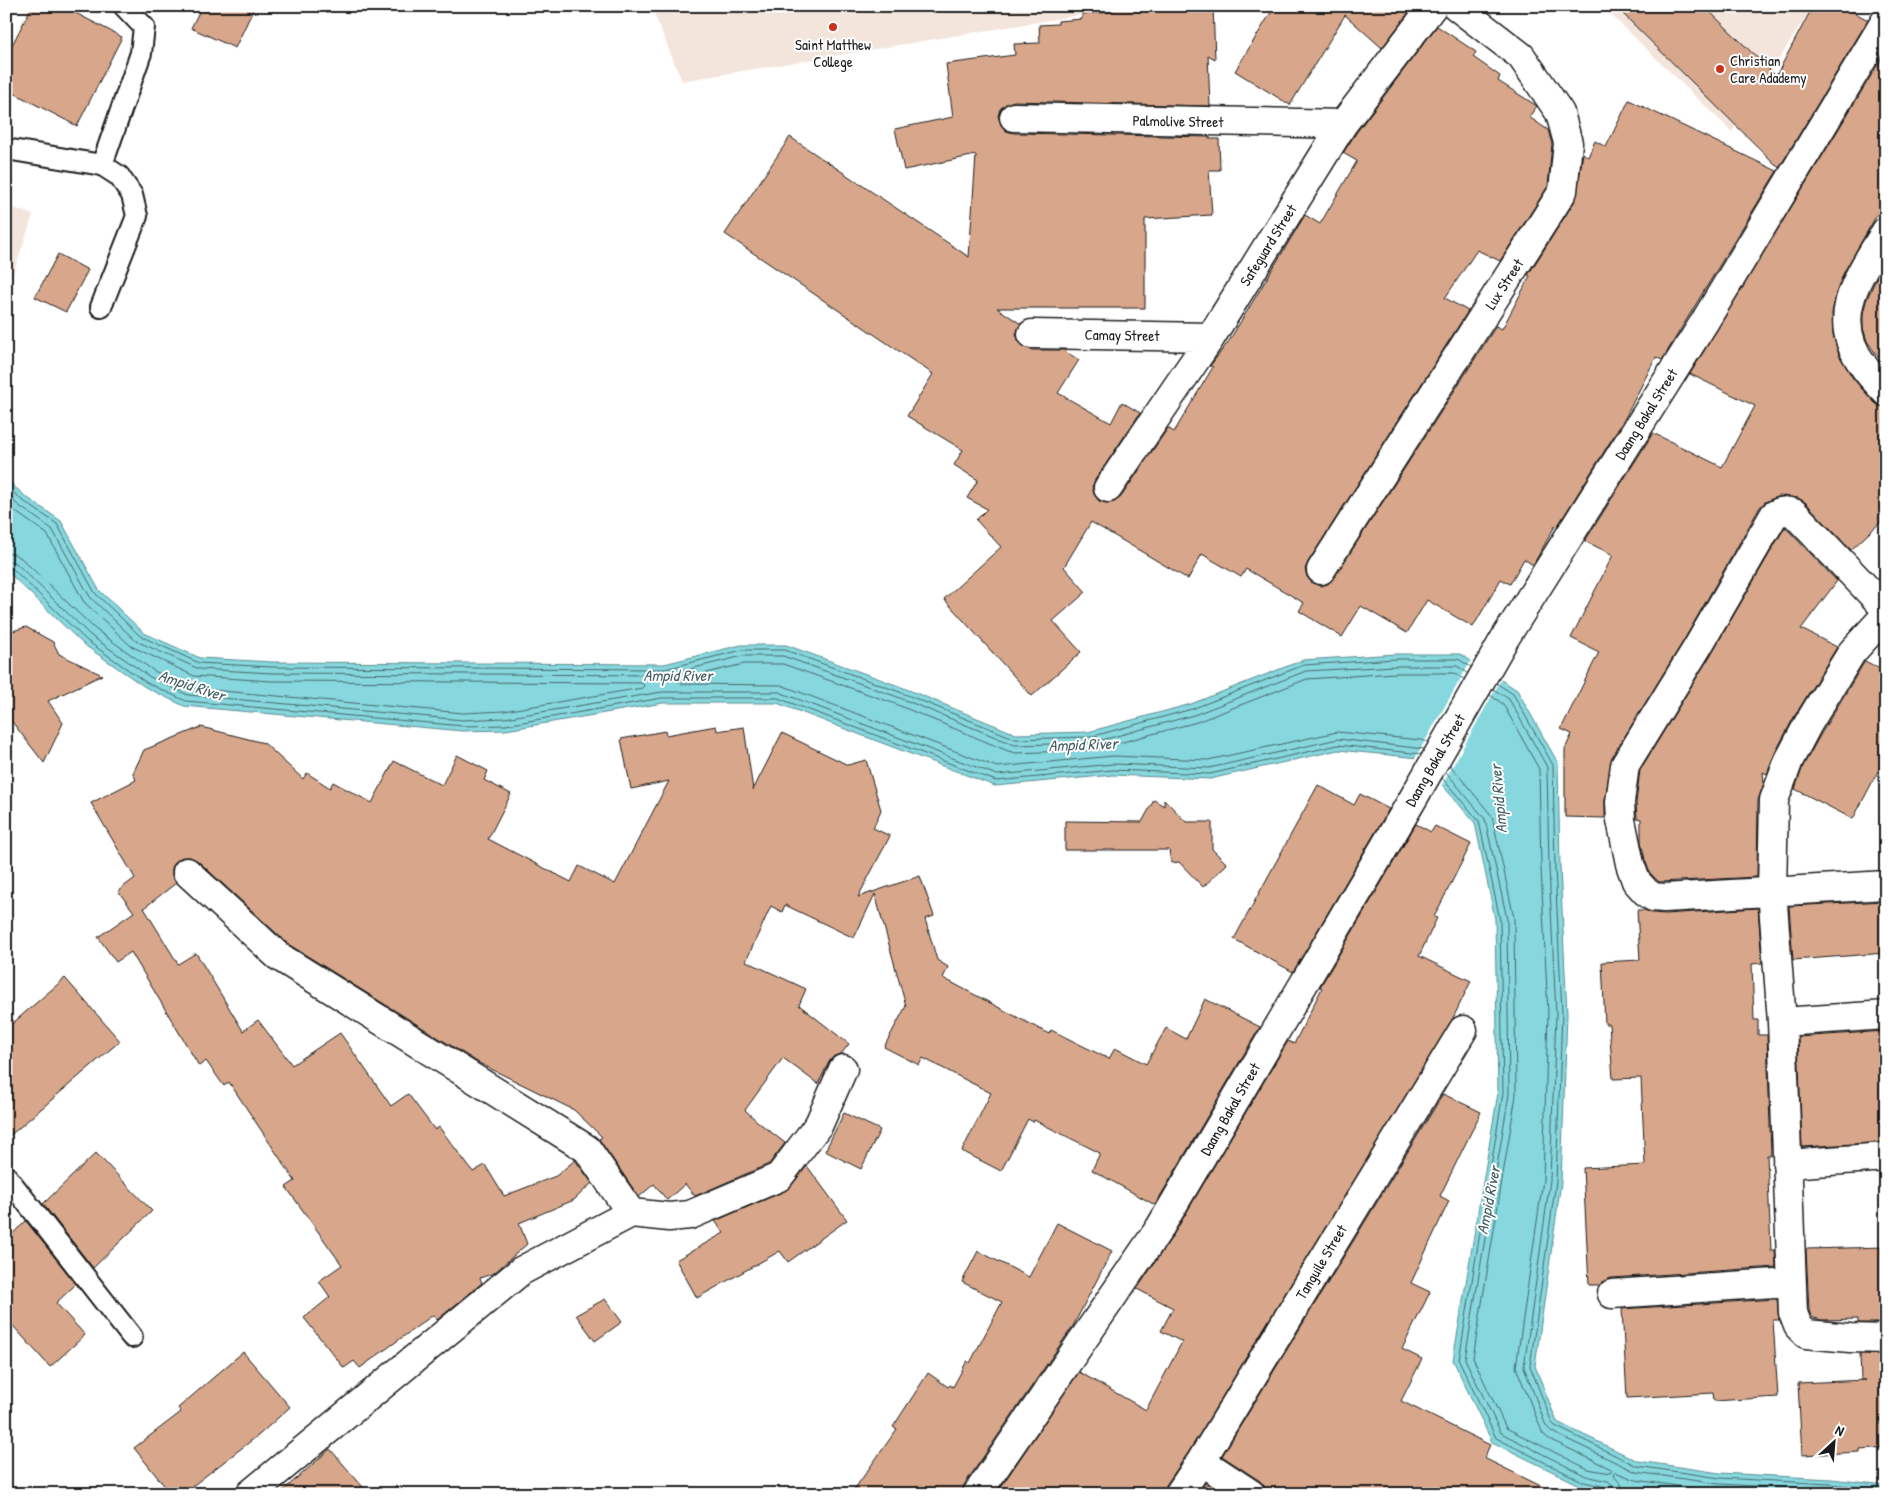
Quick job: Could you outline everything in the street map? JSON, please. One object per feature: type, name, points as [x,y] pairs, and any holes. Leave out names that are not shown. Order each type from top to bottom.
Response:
[{"type":"street","name":"Safeguard Street","points":[[1108,488],[1211,336],[1343,124],[1433,6]]},
{"type":"street","name":"Lux Street","points":[[1320,570],[1563,190],[1568,143],[1560,114],[1521,56],[1456,6]]},
{"type":"street","name":"Daang Bakal Street","points":[[977,1494],[1159,1229],[1414,798],[1505,638],[1705,321],[1886,20]]},
{"type":"street","name":"Palmolive Street","points":[[1014,117],[1343,124]]},
{"type":"street","points":[[1886,231],[1863,269],[1849,298],[1846,312],[1847,329],[1852,345],[1862,365],[1886,392]]},
{"type":"street","name":"Camay Street","points":[[1032,334],[1211,336]]},
{"type":"street","points":[[1886,609],[1794,513],[1779,512],[1769,522],[1702,640],[1625,765],[1620,802],[1622,832],[1636,881],[1646,892],[1654,897],[1664,898],[1886,885]]},
{"type":"street","points":[[1886,615],[1852,652],[1808,724],[1789,760],[1774,800],[1772,891],[1782,1022],[1793,1313],[1798,1326],[1806,1334],[1886,1340]]},
{"type":"street","points":[[187,872],[278,956],[586,1149],[631,1213]]},
{"type":"street","points":[[1782,1022],[1886,1014]]},
{"type":"street","name":"Tanguile Street","points":[[1179,1494],[1201,1461],[1463,1030]]},
{"type":"street","points":[[250,1494],[521,1271],[631,1213],[669,1216],[690,1215],[779,1177],[819,1124],[843,1069]]},
{"type":"street","points":[[1787,1164],[1886,1157]]},
{"type":"street","points":[[1612,1294],[1791,1282]]},
{"type":"street","points":[[1201,1461],[1251,1494]]},
{"type":"lane","points":[[102,165],[141,53],[144,28],[124,6]]},
{"type":"lane","points":[[6,149],[102,165],[119,176],[132,195],[137,216],[101,307]]},
{"type":"lane","points":[[6,1176],[132,1337]]},
{"type":"shaded area","name":"Saint Matthew College","points":[[651,6],[1134,6],[682,81]]},
{"type":"shaded area","name":"Christian Care Adademy","points":[[1602,6],[1813,6],[1732,132]]},
{"type":"shaded area","points":[[6,205],[33,215],[6,295]]},
{"type":"water","name":"Ampid River","points":[[6,479],[25,496],[61,521],[99,590],[144,633],[200,658],[272,662],[664,664],[741,645],[786,645],[899,686],[1016,734],[1088,732],[1191,704],[1303,660],[1395,654],[1460,654],[1517,690],[1558,763],[1560,867],[1567,1014],[1561,1182],[1535,1366],[1557,1422],[1638,1461],[1720,1473],[1831,1479],[1886,1485],[1886,1494],[1614,1494],[1582,1486],[1492,1442],[1453,1360],[1498,1093],[1495,919],[1475,823],[1419,758],[1338,750],[1210,779],[1113,775],[995,786],[777,703],[663,703],[506,730],[463,731],[184,706],[145,687],[83,644],[6,570]]},
{"type":"pier","points":[[1472,659],[1502,678],[1441,787],[1418,761],[1414,760]]},
{"type":"building","points":[[32,6],[62,6],[122,37],[77,126],[6,89],[6,57]]},
{"type":"building","points":[[202,6],[255,6],[235,48],[191,28]]},
{"type":"building","points":[[1113,6],[1213,6],[1215,59],[1208,55],[1210,106],[1014,101],[1000,109],[998,116],[1001,125],[1006,131],[1014,133],[1210,137],[1210,139],[1219,139],[1220,170],[1209,170],[1212,215],[1145,219],[1145,308],[997,308],[1021,324],[1016,334],[1019,342],[1024,347],[1032,350],[1063,350],[1079,360],[1058,393],[1111,423],[1122,402],[1140,413],[1092,487],[1099,501],[1106,503],[1114,502],[1121,497],[1168,428],[1174,432],[1213,367],[1210,366],[1229,341],[1305,215],[1320,224],[1357,161],[1343,153],[1437,26],[1476,52],[1473,57],[1500,76],[1498,81],[1537,106],[1529,117],[1548,130],[1552,144],[1548,186],[1500,261],[1477,250],[1445,298],[1468,311],[1308,562],[1305,569],[1307,577],[1312,583],[1320,586],[1328,584],[1334,578],[1496,326],[1502,329],[1530,276],[1528,275],[1576,199],[1583,153],[1588,157],[1595,141],[1606,147],[1629,100],[1777,171],[1662,360],[1656,357],[1625,418],[1557,527],[1555,526],[1533,565],[1524,559],[1510,584],[1501,579],[1473,627],[1427,600],[1407,633],[1361,606],[1342,637],[1299,611],[1304,603],[1246,569],[1241,577],[1202,554],[1188,579],[1091,522],[1064,567],[1086,592],[1053,621],[1081,652],[1032,696],[944,599],[1001,547],[976,520],[987,509],[967,498],[978,480],[954,465],[963,450],[907,416],[933,374],[725,234],[790,137],[969,257],[976,155],[904,170],[895,129],[953,117],[946,64],[1015,55],[1014,44],[1040,43],[1039,25],[1058,24],[1058,21],[1082,19],[1082,14],[1113,12]]},
{"type":"building","points":[[1275,6],[1408,6],[1412,8],[1382,48],[1345,15],[1290,105],[1235,71]]},
{"type":"building","points":[[1615,6],[1704,6],[1776,76],[1813,6],[1842,6],[1868,20],[1779,168]]},
{"type":"building","points":[[1886,51],[1886,199],[1844,272],[1836,293],[1832,313],[1833,334],[1839,355],[1852,377],[1862,389],[1875,403],[1881,407],[1886,407],[1886,517],[1851,550],[1805,502],[1798,498],[1779,496],[1765,502],[1760,507],[1684,640],[1612,757],[1605,800],[1605,818],[1565,817],[1565,749],[1572,734],[1561,729],[1599,652],[1571,638],[1613,555],[1585,541],[1653,433],[1722,467],[1755,406],[1690,374]]},
{"type":"building","points":[[58,254],[88,270],[66,312],[35,297]]},
{"type":"building","points":[[1880,270],[1886,276],[1886,369],[1867,341],[1863,328],[1863,314],[1866,301]]},
{"type":"building","points":[[1785,527],[1837,581],[1801,629],[1837,647],[1794,717],[1775,753],[1767,774],[1763,772],[1764,783],[1758,800],[1757,877],[1659,882],[1650,873],[1641,842],[1641,819],[1637,818],[1636,803],[1640,770],[1710,656]]},
{"type":"building","points":[[26,627],[53,642],[59,654],[102,675],[48,701],[63,723],[44,763],[6,714],[6,633]]},
{"type":"building","points":[[1865,661],[1886,672],[1886,756],[1853,819],[1795,789],[1803,766]]},
{"type":"building","points":[[716,726],[717,731],[744,727],[753,790],[782,733],[848,765],[866,760],[881,810],[873,828],[890,836],[858,897],[920,876],[934,916],[925,919],[937,960],[948,967],[943,978],[1049,1034],[1051,1030],[1109,1059],[1115,1048],[1146,1064],[1166,1028],[1186,1039],[1205,999],[1260,1027],[1155,1205],[1092,1170],[1100,1153],[1034,1120],[1033,1122],[1028,1119],[1001,1171],[962,1151],[991,1093],[923,1058],[919,1065],[884,1047],[906,1006],[875,894],[854,938],[785,905],[782,912],[771,906],[746,961],[806,989],[799,1005],[849,1044],[841,1054],[834,1056],[829,1062],[818,1084],[783,1058],[745,1110],[785,1143],[769,1164],[695,1196],[685,1184],[667,1200],[654,1184],[639,1197],[599,1139],[602,1137],[574,1110],[479,1063],[288,944],[198,861],[190,857],[182,857],[175,862],[172,868],[172,876],[176,883],[144,908],[178,964],[196,953],[243,1031],[258,1020],[292,1065],[340,1033],[391,1106],[408,1094],[435,1130],[439,1127],[473,1172],[485,1165],[504,1196],[556,1176],[575,1160],[592,1183],[574,1200],[519,1223],[527,1244],[494,1273],[480,1278],[482,1283],[437,1320],[433,1315],[360,1368],[354,1361],[344,1368],[304,1318],[330,1297],[319,1281],[342,1265],[286,1187],[295,1181],[229,1082],[224,1086],[206,1061],[199,1066],[131,952],[116,962],[98,937],[134,912],[118,891],[135,878],[91,803],[136,780],[133,773],[144,750],[201,727],[264,743],[303,779],[307,773],[330,788],[333,782],[372,803],[394,761],[442,785],[457,755],[488,771],[484,780],[511,794],[488,839],[571,882],[579,866],[615,884],[669,781],[631,789],[621,739],[665,731],[666,735]]},
{"type":"building","points":[[1318,785],[1354,805],[1360,794],[1389,809],[1293,972],[1234,939]]},
{"type":"building","points":[[1164,799],[1186,822],[1212,822],[1212,849],[1227,864],[1203,887],[1179,862],[1171,863],[1169,850],[1065,850],[1065,821],[1142,822],[1154,800],[1164,806]]},
{"type":"building","points":[[1416,824],[1431,832],[1435,826],[1471,844],[1434,917],[1437,918],[1419,956],[1471,981],[1453,1018],[1188,1453],[1166,1485],[1163,1494],[996,1494],[1079,1372],[1146,1410],[1182,1342],[1161,1331],[1173,1308],[1137,1289],[1172,1237],[1288,1041],[1294,1044],[1322,988],[1320,987]]},
{"type":"building","points":[[1886,901],[1886,953],[1793,960],[1789,906]]},
{"type":"building","points":[[1758,908],[1762,963],[1752,964],[1754,1020],[1758,1020],[1758,1035],[1767,1035],[1771,1155],[1767,1155],[1771,1250],[1775,1250],[1776,1267],[1611,1278],[1600,1285],[1589,1285],[1583,1168],[1645,1165],[1641,1078],[1613,1079],[1609,1024],[1605,1024],[1602,962],[1640,960],[1637,910],[1665,914]]},
{"type":"building","points":[[65,978],[120,1041],[6,1139],[6,1029]]},
{"type":"building","points":[[1886,1031],[1886,1142],[1802,1147],[1798,1037]]},
{"type":"building","points":[[1443,1094],[1481,1112],[1440,1196],[1449,1201],[1411,1283],[1430,1292],[1402,1349],[1422,1359],[1401,1401],[1490,1445],[1484,1458],[1557,1494],[1266,1494],[1265,1487],[1260,1481],[1222,1456]]},
{"type":"building","points":[[844,1113],[880,1130],[861,1169],[825,1151]]},
{"type":"building","points":[[96,1153],[152,1211],[93,1268],[43,1204]]},
{"type":"building","points":[[807,1166],[847,1220],[788,1262],[780,1251],[697,1298],[676,1260],[724,1233],[715,1221],[785,1191]]},
{"type":"building","points":[[26,1221],[76,1284],[56,1303],[85,1335],[50,1367],[6,1318],[6,1240]]},
{"type":"building","points":[[1057,1223],[1112,1251],[1073,1326],[964,1485],[962,1494],[851,1494],[897,1429],[893,1427],[928,1373],[948,1387],[950,1385],[953,1387],[967,1361],[970,1363],[1002,1302],[962,1282],[978,1251],[1029,1277]]},
{"type":"building","points":[[1886,1247],[1886,1323],[1858,1323],[1858,1319],[1821,1320],[1811,1317],[1806,1249]]},
{"type":"building","points":[[605,1299],[622,1322],[595,1341],[576,1315]]},
{"type":"building","points":[[1777,1299],[1779,1320],[1773,1320],[1778,1397],[1714,1401],[1713,1393],[1627,1398],[1622,1309]]},
{"type":"building","points":[[243,1352],[290,1407],[260,1434],[182,1494],[171,1494],[134,1448],[181,1412],[178,1408]]},
{"type":"building","points":[[1860,1354],[1886,1355],[1886,1447],[1860,1449],[1860,1452],[1802,1455],[1798,1383],[1866,1380],[1861,1380]]},
{"type":"building","points":[[330,1449],[369,1494],[279,1494]]},
{"type":"building","points":[[1205,1483],[1222,1494],[1198,1494]]},
{"type":"place","name":"Saint Matthew College","points":[[833,27]]},
{"type":"place","name":"Christian Care Adademy","points":[[1720,69]]}]
